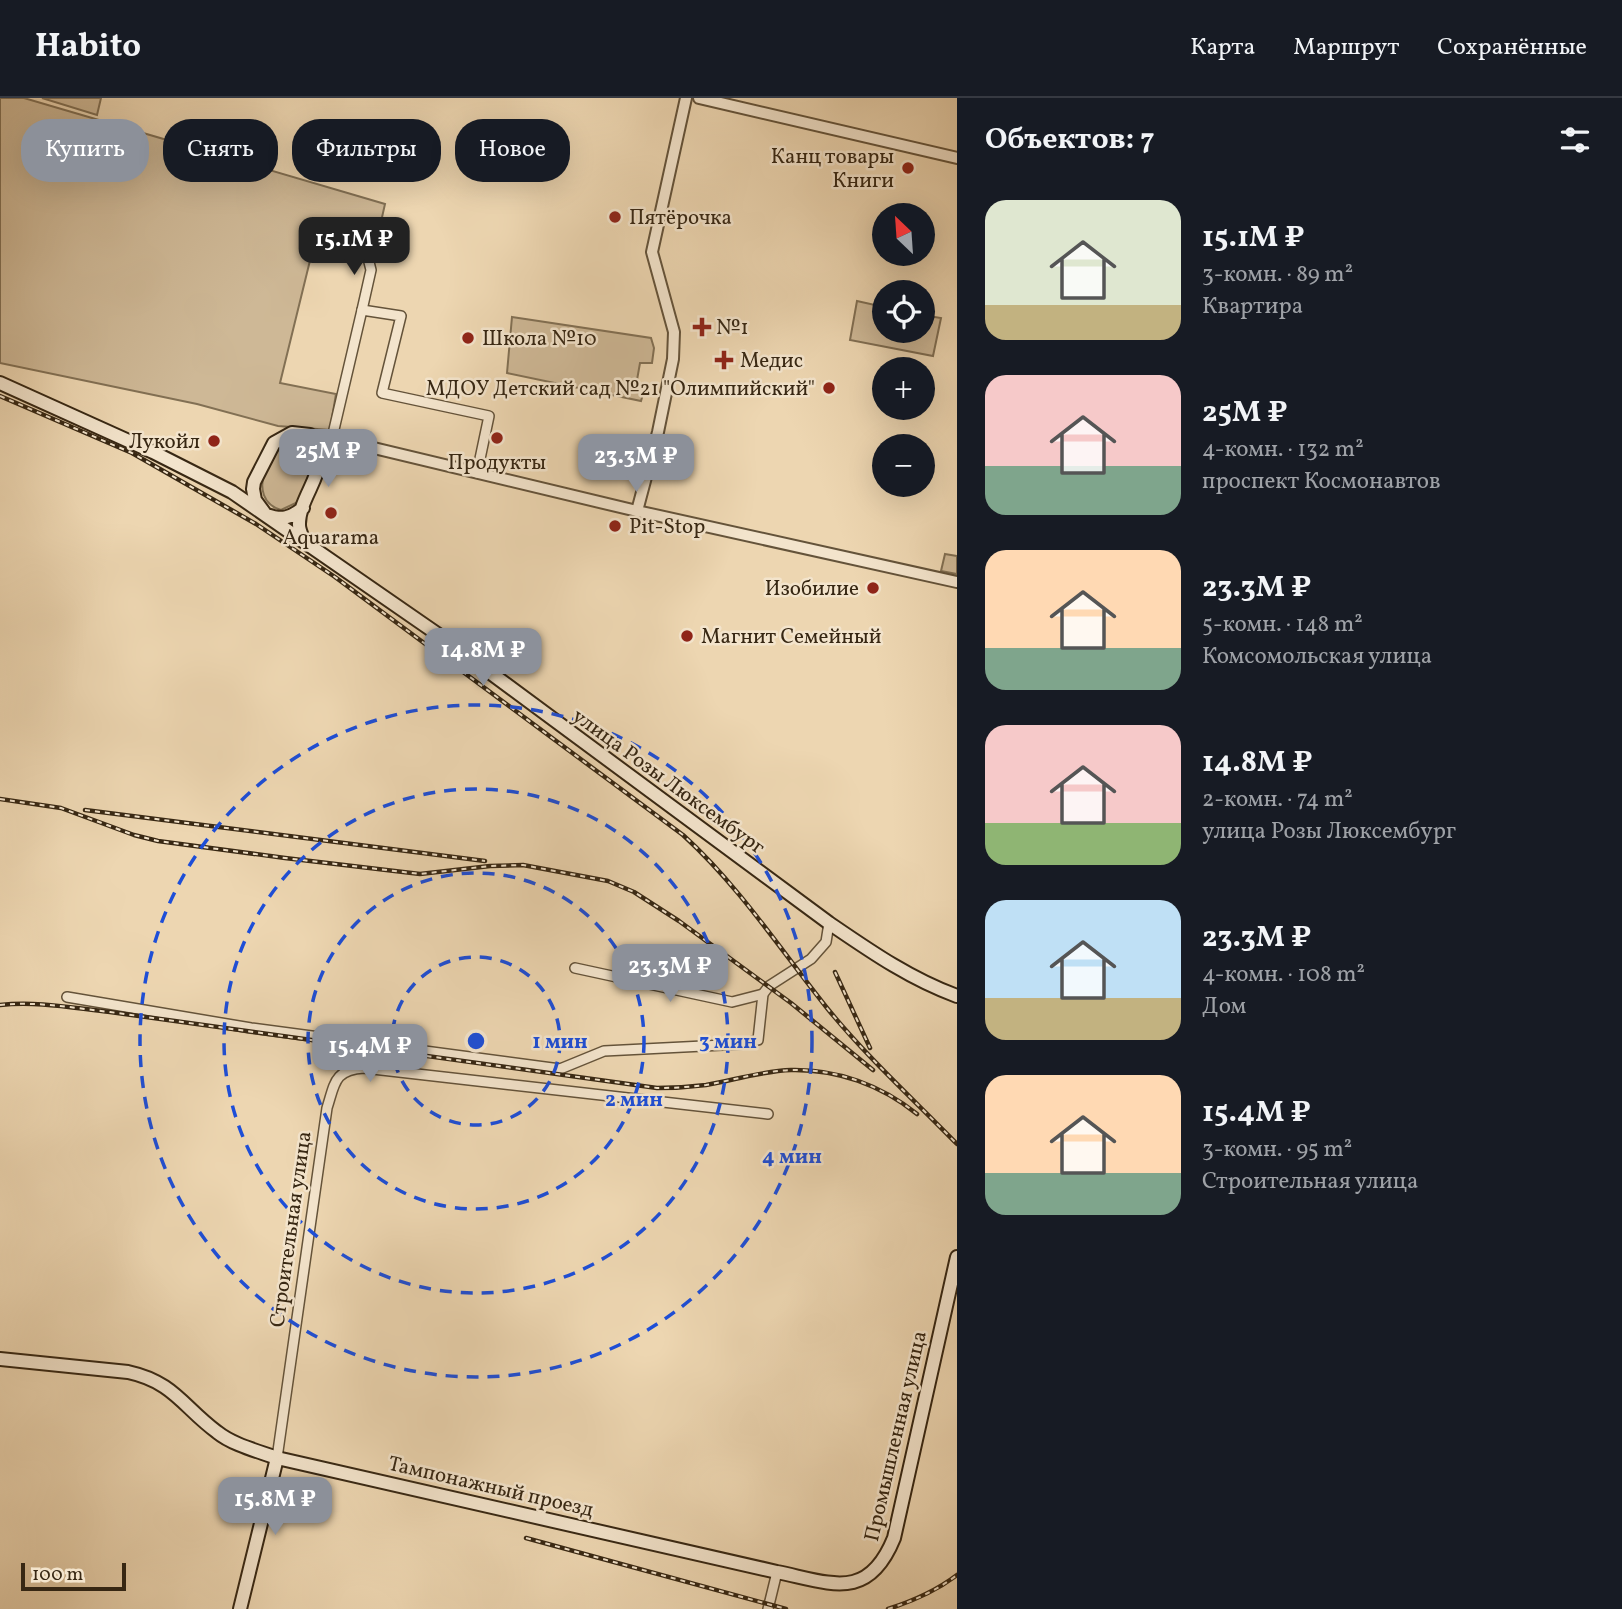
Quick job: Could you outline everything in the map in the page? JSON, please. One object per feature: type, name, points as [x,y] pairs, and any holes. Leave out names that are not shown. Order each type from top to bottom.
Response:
[{"type":"main road","name":"улица Розы Люксембург","points":[[0,383],[153,452],[232,492],[446,640],[829,923],[894,966],[957,996]]},
{"type":"main road","points":[[303,508],[285,519],[266,515],[253,496],[254,482],[278,439],[292,433],[310,435],[317,443],[321,458],[299,523],[304,541]]},
{"type":"main road","points":[[232,492],[254,482]]},
{"type":"main road","name":"Промышленная улица","points":[[829,1583],[848,1584],[865,1578],[877,1569],[894,1538],[957,1257]]},
{"type":"main road","name":"Тампонажный проезд","points":[[0,1359],[149,1376],[190,1406],[220,1435],[277,1458],[829,1583]]},
{"type":"main road","name":"Строительная улица","points":[[240,1609],[277,1458]]},
{"type":"street","points":[[637,511],[658,432],[673,359],[674,332],[652,252],[686,98]]},
{"type":"street","points":[[699,98],[957,158]]},
{"type":"street","points":[[332,438],[371,270],[365,246]]},
{"type":"street","points":[[362,310],[401,316],[383,393],[489,416],[477,473]]},
{"type":"street","points":[[310,435],[957,582]]},
{"type":"street","points":[[321,458],[333,447],[349,443]]},
{"type":"street","points":[[67,997],[251,1028],[560,1069],[604,1051],[743,1044],[758,1040],[763,994],[769,986],[811,959],[826,942],[829,923]]},
{"type":"street","points":[[575,968],[732,1002],[763,994]]},
{"type":"street","name":"Строительная улица","points":[[277,1458],[327,1108],[336,1079],[347,1069],[377,1070],[768,1114]]},
{"type":"street","points":[[768,1609],[776,1572]]},
{"type":"shaded area","points":[[0,98],[24,98],[96,119],[21,119],[21,182],[149,182],[149,135],[163,139],[163,182],[278,182],[278,173],[292,177],[292,182],[310,182],[385,204],[376,244],[316,236],[280,383],[336,394],[330,430],[278,426],[197,404],[0,363]]},
{"type":"shaded area","points":[[42,98],[101,98],[97,115]]},
{"type":"shaded area","points":[[857,301],[872,304],[872,343],[935,343],[935,317],[941,318],[933,356],[850,340]]},
{"type":"shaded area","points":[[512,317],[651,338],[654,348],[652,363],[640,363],[637,380],[626,390],[643,394],[641,401],[507,373]]},
{"type":"shaded area","points":[[295,440],[310,451],[312,467],[298,502],[281,510],[270,504],[264,495],[264,473],[277,452],[285,444]]},
{"type":"shaded area","points":[[945,554],[957,556],[957,574],[941,571]]},
{"type":"railway","points":[[0,396],[132,453],[256,524],[335,577],[683,835],[723,875],[842,1026],[957,1144]]},
{"type":"railway","points":[[0,799],[61,808],[158,841],[420,874],[523,865],[608,881],[634,892],[679,921],[791,1003],[873,1070]]},
{"type":"railway","points":[[85,810],[485,861]]},
{"type":"railway","points":[[835,972],[870,1048]]},
{"type":"railway","points":[[0,1005],[41,1004],[110,1012],[657,1088],[706,1085],[780,1071],[825,1072],[873,1087],[917,1114]]},
{"type":"railway","points":[[526,1538],[786,1609]]},
{"type":"railway","points":[[888,1609],[924,1595],[957,1575]]},
{"type":"place","name":"Канц товары Книги","points":[[908,168]]},
{"type":"place","name":"Пятёрочка","points":[[615,217]]},
{"type":"place","name":"№1","points":[[702,327]]},
{"type":"place","name":"Школа №10","points":[[468,338]]},
{"type":"place","name":"Медис","points":[[724,360]]},
{"type":"place","name":"МДОУ Детский сад №21 \"Олимпийский\"","points":[[829,388]]},
{"type":"place","name":"Продукты","points":[[497,438]]},
{"type":"place","name":"Лукойл","points":[[214,441]]},
{"type":"place","name":"Aquarama","points":[[331,513]]},
{"type":"place","name":"Pit-Stop","points":[[615,526]]},
{"type":"place","name":"Изобилие","points":[[873,588]]},
{"type":"place","name":"Магнит Семейный","points":[[687,636]]}]
